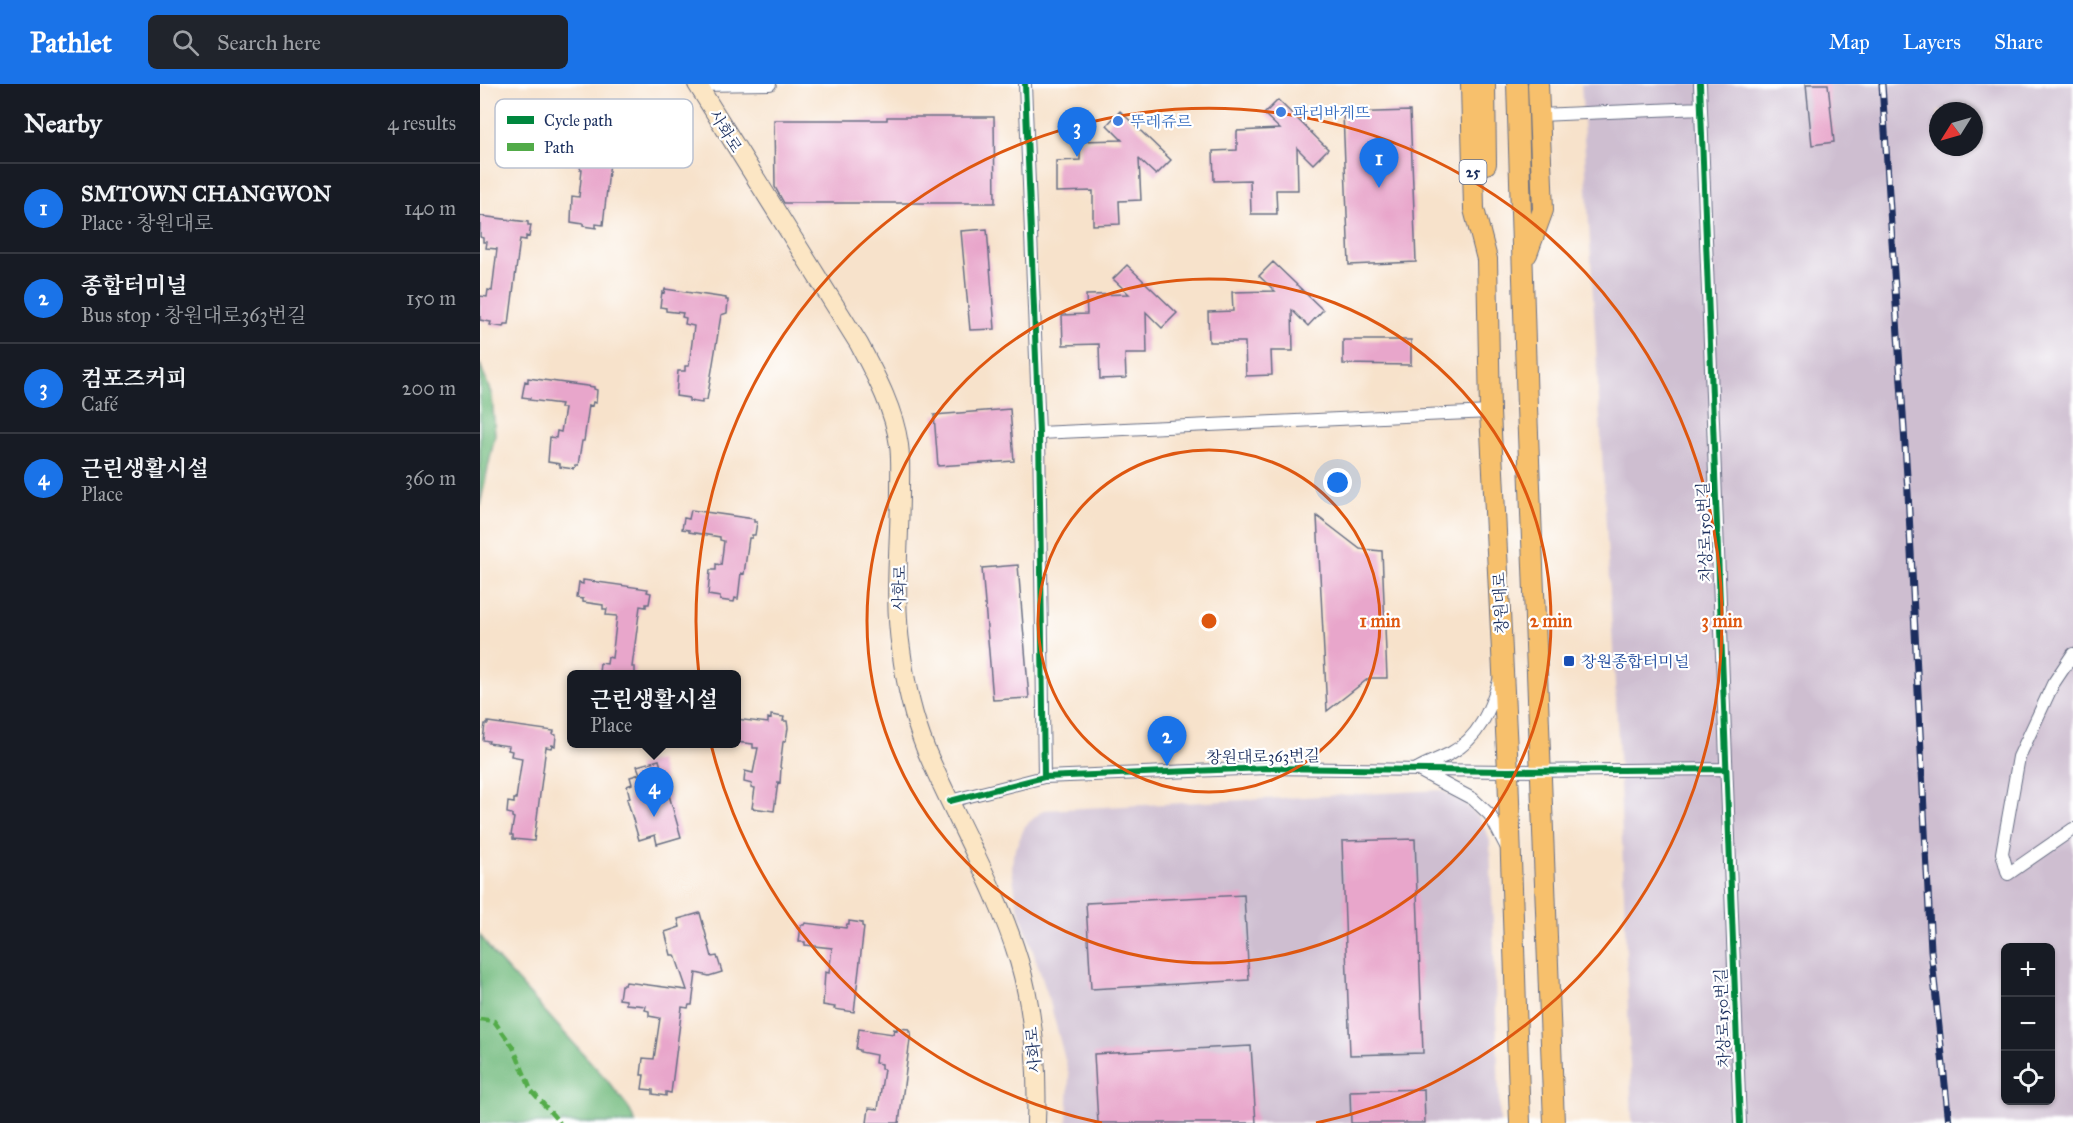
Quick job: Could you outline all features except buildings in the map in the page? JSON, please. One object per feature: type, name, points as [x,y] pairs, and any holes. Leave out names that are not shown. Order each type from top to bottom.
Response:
[{"type":"main road","name":"사화로","points":[[697,84],[859,344],[873,368],[890,411],[899,445],[898,616],[909,692],[925,747],[1005,924],[1018,962],[1028,1001],[1034,1041],[1036,1123]]},
{"type":"main road","name":"창원대로","points":[[1471,84],[1474,209],[1487,259],[1490,412],[1508,771],[1520,1123]]},
{"type":"main road","points":[[1485,84],[1487,259]]},
{"type":"main road","name":"창원대로","points":[[1517,84],[1554,1123]]},
{"type":"main road","points":[[1524,262],[1543,210],[1538,84]]},
{"type":"street","points":[[697,84],[770,84]]},
{"type":"street","points":[[1025,84],[1040,433],[1044,777]]},
{"type":"street","points":[[1460,84],[1471,108]]},
{"type":"street","name":"차상로150번길","points":[[1700,84],[1740,1123]]},
{"type":"street","points":[[1539,116],[1701,108]]},
{"type":"street","points":[[1040,433],[1490,412]]},
{"type":"street","points":[[2071,664],[2053,684],[2019,757],[2002,853],[2008,874],[2073,829]]},
{"type":"street","name":"창원대로363번길","points":[[1416,770],[1435,758],[1452,752],[1474,734],[1492,704],[1503,667]]},
{"type":"street","name":"창원대로363번길","points":[[950,801],[1044,777],[1266,768],[1508,771],[1726,769]]},
{"type":"street","name":"창원대로363번길","points":[[1416,770],[1473,799],[1490,815],[1511,856]]},
{"type":"shaded area","points":[[1581,84],[2073,84],[2073,1123],[1632,1123],[1619,755]]},
{"type":"shaded area","points":[[1441,790],[1464,803],[1479,817],[1490,840],[1500,1123],[1067,1123],[1069,1075],[1049,999],[1017,904],[1012,870],[1013,855],[1025,826],[1043,810]]},
{"type":"green space","points":[[480,364],[492,396],[495,435],[480,505]]},
{"type":"green space","points":[[480,935],[494,955],[606,1079],[628,1107],[636,1123],[480,1123]]},
{"type":"railway","points":[[1882,84],[1908,492],[1931,950],[1949,1123]]},
{"type":"marked path","points":[[480,1019],[494,1021],[513,1047],[531,1090],[560,1123]]},
{"type":"cycle path","points":[[1025,84],[1039,433],[1044,777]]},
{"type":"cycle path","points":[[1700,84],[1740,1123]]},
{"type":"cycle path","points":[[950,801],[1044,777],[1266,768],[1508,771],[1726,769]]},
{"type":"place","name":"파리바게뜨","points":[[1281,112]]},
{"type":"place","name":"뚜레쥬르","points":[[1118,121]]},
{"type":"place","name":"컴포즈커피","points":[[1077,157]]},
{"type":"place","name":"SMTOWN CHANGWON","points":[[1379,188]]},
{"type":"place","name":"창원종합터미널","points":[[1569,661]]},
{"type":"place","name":"종합터미널","points":[[1167,766]]},
{"type":"place","name":"근린생활시설","points":[[654,817]]}]
